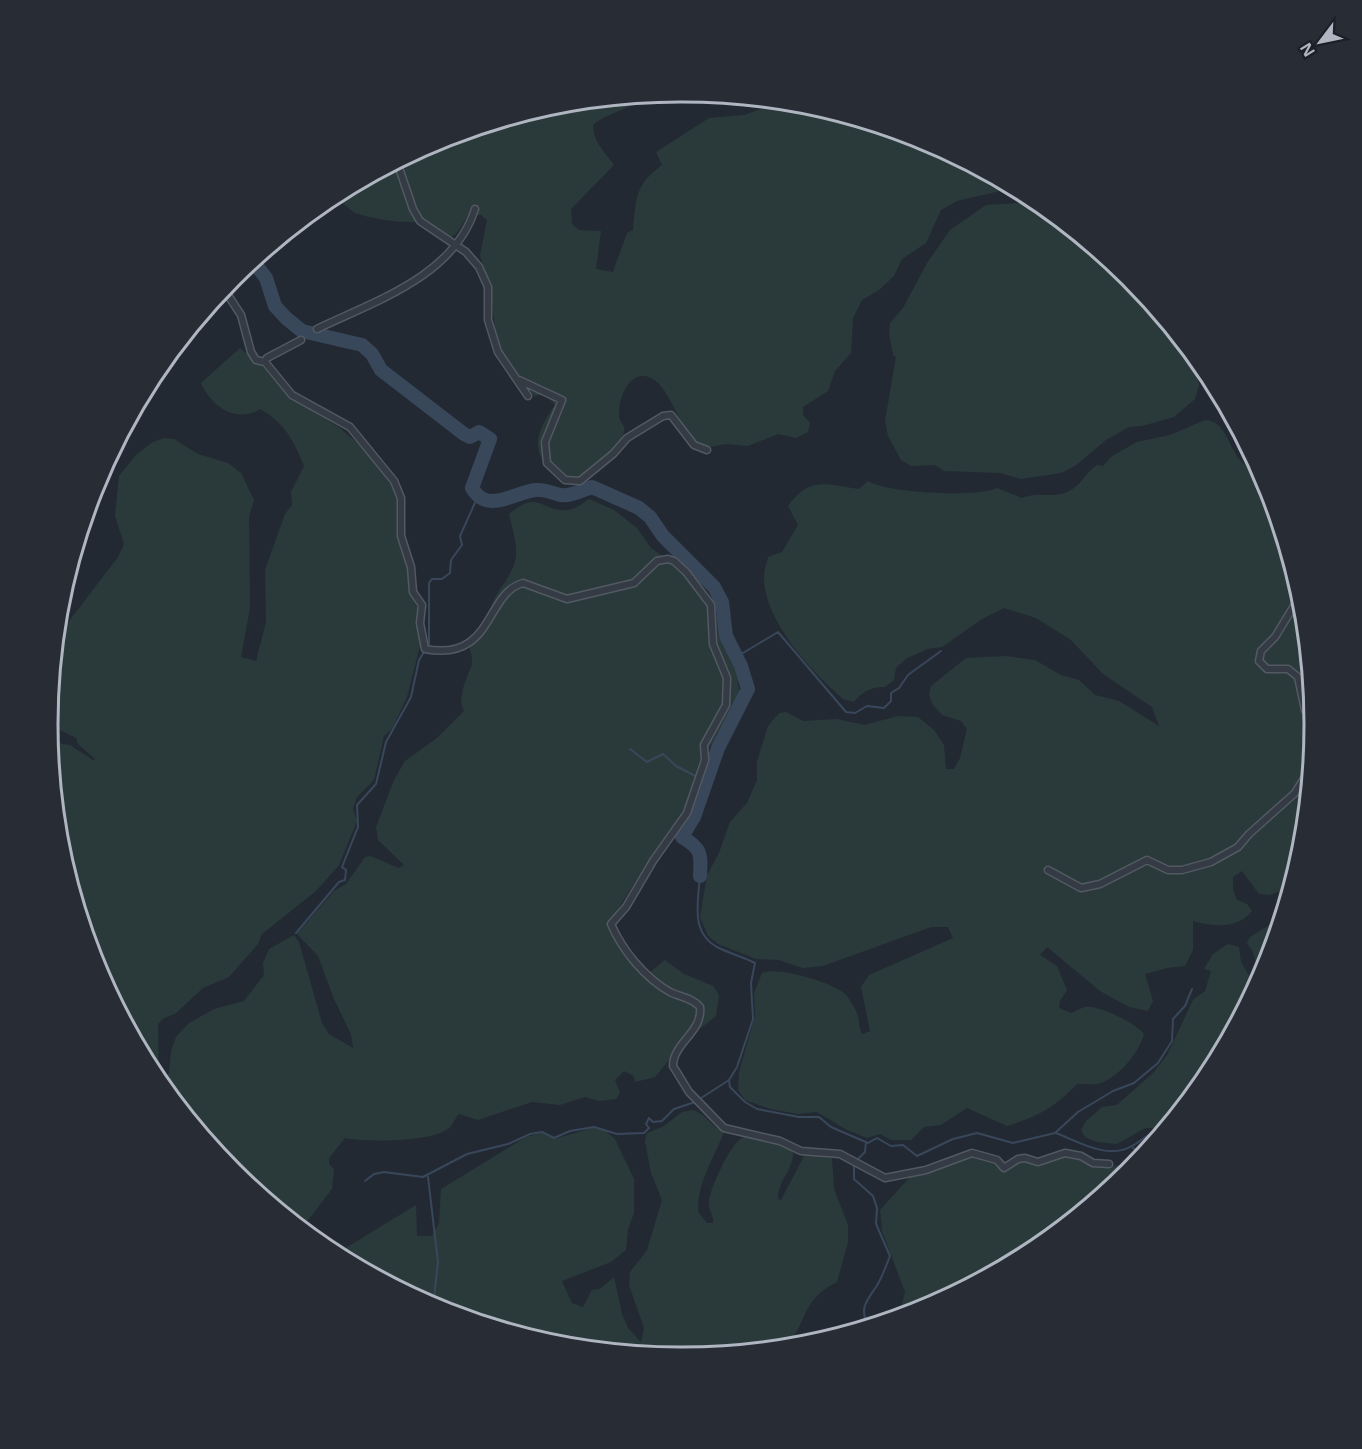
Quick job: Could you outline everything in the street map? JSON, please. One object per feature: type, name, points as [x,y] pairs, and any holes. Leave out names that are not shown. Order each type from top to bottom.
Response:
[{"type":"street","points":[[400,169],[416,215],[425,226],[473,258],[479,267],[488,286],[488,320],[495,344],[528,396]]},
{"type":"street","points":[[316,329],[423,275],[456,246],[468,227],[475,209]]},
{"type":"street","points":[[229,297],[242,315],[251,352],[256,360],[265,362],[292,395],[350,427],[394,481],[401,498],[401,536],[411,567],[413,592],[422,605],[420,623],[425,649],[453,650],[463,646],[481,632],[512,588],[523,583],[567,599],[634,583],[657,561],[668,559],[675,561],[707,597],[713,615],[715,653],[727,678],[726,705],[704,745],[705,760],[687,813],[648,868],[626,907],[611,924],[628,954],[647,974],[670,992],[700,1007],[698,1024],[676,1053],[673,1066],[689,1092],[724,1128],[780,1141],[801,1151],[840,1154],[885,1178],[926,1170],[972,1154],[997,1160],[1004,1168],[1018,1159],[1025,1158],[1038,1162],[1065,1153],[1081,1156],[1093,1163],[1108,1164]]},
{"type":"street","points":[[265,362],[267,358],[301,340]]},
{"type":"street","points":[[519,380],[562,400],[545,442],[547,463],[565,480],[580,481],[614,454],[627,438],[670,415],[693,446],[707,450]]},
{"type":"street","points":[[1293,608],[1275,637],[1261,651],[1259,661],[1267,669],[1288,669],[1298,677],[1303,700]]},
{"type":"street","points":[[1048,870],[1081,888],[1100,884],[1147,860],[1168,870],[1182,870],[1211,862],[1242,845],[1249,834],[1295,794],[1300,786]]},
{"type":"shaded area","points":[[635,104],[593,125],[597,142],[614,165],[571,209],[572,224],[579,230],[601,231],[596,269],[613,272],[627,233],[633,230],[638,193],[646,179],[662,165],[656,152],[709,118],[744,115],[765,107],[842,123],[919,149],[1001,191],[957,201],[941,210],[926,243],[902,259],[894,276],[879,290],[862,300],[853,318],[851,353],[835,371],[828,391],[803,407],[803,415],[810,423],[808,432],[796,438],[778,434],[748,446],[726,444],[705,448],[688,432],[660,385],[652,378],[636,377],[627,385],[620,404],[619,416],[624,430],[621,437],[595,466],[575,478],[569,478],[550,469],[539,453],[541,429],[555,405],[545,394],[534,396],[504,356],[495,329],[490,286],[480,256],[487,220],[481,215],[468,216],[456,234],[451,237],[426,221],[383,220],[356,213],[341,203],[370,185],[443,149],[520,123],[600,107]]},
{"type":"shaded area","points":[[1021,203],[1091,256],[1149,314],[1196,375],[1199,385],[1195,399],[1174,417],[1142,426],[1129,427],[1106,440],[1075,466],[1061,473],[1021,479],[1000,473],[944,471],[935,465],[911,466],[901,460],[888,436],[885,421],[896,357],[893,355],[889,334],[890,323],[903,308],[927,263],[950,230],[986,205]]},
{"type":"shaded area","points":[[240,348],[298,402],[340,428],[381,468],[397,497],[400,542],[410,575],[410,593],[417,606],[420,646],[407,697],[392,729],[384,736],[374,780],[357,797],[353,808],[357,821],[339,865],[316,891],[262,934],[258,944],[229,977],[203,988],[175,1014],[164,1018],[158,1024],[159,1063],[123,1000],[106,963],[80,886],[70,846],[64,806],[59,742],[95,759],[78,744],[76,738],[58,729],[60,684],[67,624],[118,557],[124,544],[115,516],[119,476],[137,454],[153,442],[164,438],[174,439],[198,454],[228,463],[241,473],[254,500],[249,517],[250,608],[241,657],[256,661],[266,622],[265,570],[285,514],[292,505],[291,492],[304,466],[287,433],[276,420],[260,409],[242,414],[225,410],[211,399],[201,383]]},
{"type":"shaded area","points":[[1205,420],[1219,425],[1234,452],[1245,463],[1256,486],[1282,563],[1292,603],[1298,643],[1304,724],[1298,806],[1292,846],[1281,891],[1270,895],[1259,894],[1242,871],[1233,877],[1233,890],[1237,900],[1247,904],[1252,911],[1233,924],[1217,925],[1193,921],[1193,950],[1185,966],[1145,974],[1153,1001],[1148,1011],[1129,1007],[1100,991],[1047,947],[1040,955],[1057,966],[1067,990],[1060,1001],[1059,1008],[1071,1013],[1085,1007],[1099,1009],[1126,1020],[1144,1034],[1138,1049],[1112,1077],[1097,1084],[1077,1084],[1053,1105],[1028,1119],[1007,1126],[967,1108],[941,1125],[924,1127],[911,1140],[891,1140],[880,1134],[867,1138],[845,1129],[817,1112],[798,1114],[770,1109],[745,1100],[738,1090],[739,1072],[755,1016],[754,993],[762,973],[770,971],[793,974],[819,981],[841,991],[855,1009],[863,1034],[870,1031],[861,987],[869,975],[953,938],[948,927],[931,927],[823,966],[803,968],[779,960],[756,959],[718,944],[708,936],[700,917],[707,875],[719,853],[730,822],[747,803],[757,780],[757,762],[768,726],[779,713],[786,712],[803,721],[837,719],[864,725],[898,716],[918,717],[934,730],[944,745],[946,769],[954,769],[960,758],[967,729],[961,721],[942,715],[933,705],[929,695],[931,686],[966,658],[1006,656],[1035,660],[1061,675],[1079,680],[1095,695],[1119,701],[1159,726],[1152,707],[1103,674],[1071,640],[1036,618],[1004,608],[982,619],[942,647],[928,649],[907,658],[896,668],[894,680],[885,687],[868,690],[854,702],[843,699],[817,675],[792,644],[780,627],[766,593],[764,574],[768,557],[782,552],[798,525],[788,506],[796,496],[811,486],[828,484],[859,489],[868,481],[893,489],[932,493],[971,493],[997,488],[1022,498],[1033,495],[1060,494],[1075,487],[1097,465],[1103,466],[1112,456],[1137,442],[1170,435]]},
{"type":"shaded area","points":[[589,499],[614,510],[637,528],[651,548],[696,580],[713,601],[723,646],[737,673],[739,701],[729,720],[699,762],[687,808],[669,837],[645,866],[608,925],[624,953],[645,976],[665,960],[684,974],[713,986],[719,995],[716,1016],[685,1041],[655,1077],[635,1082],[634,1076],[624,1071],[615,1080],[620,1093],[616,1099],[599,1101],[585,1097],[560,1105],[532,1102],[478,1120],[459,1114],[451,1126],[431,1136],[401,1140],[345,1138],[329,1158],[329,1164],[334,1169],[332,1189],[307,1222],[241,1165],[213,1135],[166,1075],[169,1074],[171,1051],[176,1037],[189,1023],[214,1009],[244,1001],[264,975],[263,963],[269,949],[294,935],[299,942],[322,1023],[329,1034],[353,1048],[351,1034],[334,999],[318,956],[297,934],[334,891],[346,884],[365,857],[370,856],[399,868],[404,865],[378,840],[376,827],[394,780],[405,761],[437,738],[464,711],[462,693],[472,664],[469,645],[489,625],[491,607],[516,559],[516,546],[509,514],[519,506],[528,503],[540,503],[559,510],[568,510]]},
{"type":"shaded area","points":[[1270,925],[1256,963],[1247,943],[1250,937]]},
{"type":"shaded area","points":[[1228,944],[1239,947],[1241,962],[1250,977],[1220,1036],[1199,1070],[1155,1128],[1145,1128],[1117,1144],[1097,1142],[1085,1137],[1081,1130],[1086,1121],[1102,1107],[1117,1105],[1154,1072],[1167,1055],[1193,1000],[1205,991],[1211,971],[1204,969],[1213,954]]},
{"type":"shaded area","points":[[692,1110],[697,1112],[724,1132],[707,1171],[698,1201],[698,1212],[707,1223],[713,1223],[709,1201],[717,1176],[734,1146],[744,1137],[769,1141],[793,1152],[791,1164],[778,1193],[778,1199],[781,1200],[805,1154],[832,1158],[834,1189],[848,1225],[848,1242],[837,1282],[816,1297],[794,1336],[722,1346],[681,1347],[640,1346],[560,1335],[520,1326],[443,1300],[406,1283],[345,1248],[416,1205],[417,1236],[432,1236],[439,1223],[441,1189],[526,1137],[542,1133],[554,1139],[593,1128],[604,1130],[615,1139],[634,1179],[634,1213],[628,1229],[626,1250],[611,1262],[562,1281],[572,1303],[583,1307],[592,1290],[600,1289],[614,1277],[622,1314],[628,1328],[641,1342],[644,1328],[629,1285],[630,1272],[647,1250],[662,1200],[651,1173],[645,1141],[647,1133],[664,1126],[682,1112]]},
{"type":"shaded area","points":[[1064,1155],[1103,1167],[1121,1165],[1091,1193],[1027,1242],[956,1283],[901,1306],[905,1292],[882,1231],[880,1210],[910,1177],[974,1157],[1015,1163],[1047,1162]]},
{"type":"waterway","points":[[258,268],[266,278],[275,306],[302,331],[362,345],[372,354],[381,370],[464,434],[470,437],[479,432],[490,439],[472,488],[478,496],[493,501],[536,490],[564,495],[592,487],[639,508],[650,517],[663,536],[714,587],[722,602],[726,636],[741,666],[748,689],[718,748],[694,817],[682,837],[699,852],[700,876]]},
{"type":"waterway","points":[[296,933],[339,882],[345,880],[346,870],[342,867],[358,827],[357,805],[376,784],[386,742],[411,697],[419,660],[429,644],[429,583],[432,579],[442,579],[450,573],[451,560],[462,545],[460,536],[478,496]]},
{"type":"waterway","points":[[732,652],[743,653],[778,632],[846,712],[855,713],[867,706],[884,708],[891,701],[891,693],[899,688],[908,675],[941,651]]},
{"type":"waterway","points":[[630,749],[647,762],[663,754],[676,766],[705,781]]},
{"type":"waterway","points":[[700,876],[697,907],[700,926],[704,934],[719,948],[755,963],[751,983],[753,1019],[737,1067],[729,1080],[730,1087],[745,1102],[757,1109],[799,1117],[819,1117],[831,1127],[868,1143],[877,1138],[891,1146],[903,1145],[917,1156],[953,1139],[977,1133],[1013,1143],[1055,1133],[1078,1112],[1113,1091],[1134,1083],[1158,1063],[1172,1041],[1173,1019],[1185,1006],[1192,989]]},
{"type":"waterway","points":[[365,1181],[374,1174],[384,1172],[423,1177],[467,1154],[508,1144],[530,1134],[542,1132],[554,1138],[570,1131],[594,1127],[617,1134],[644,1133],[649,1128],[646,1124],[649,1118],[653,1122],[662,1121],[674,1109],[695,1102],[729,1080]]},
{"type":"waterway","points":[[1056,1133],[1084,1145],[1113,1151],[1123,1150],[1149,1135]]},
{"type":"waterway","points":[[866,1142],[865,1152],[854,1163],[854,1179],[873,1196],[877,1208],[876,1224],[890,1256],[880,1280],[865,1305],[866,1319]]},
{"type":"waterway","points":[[428,1177],[438,1262],[434,1296]]}]
